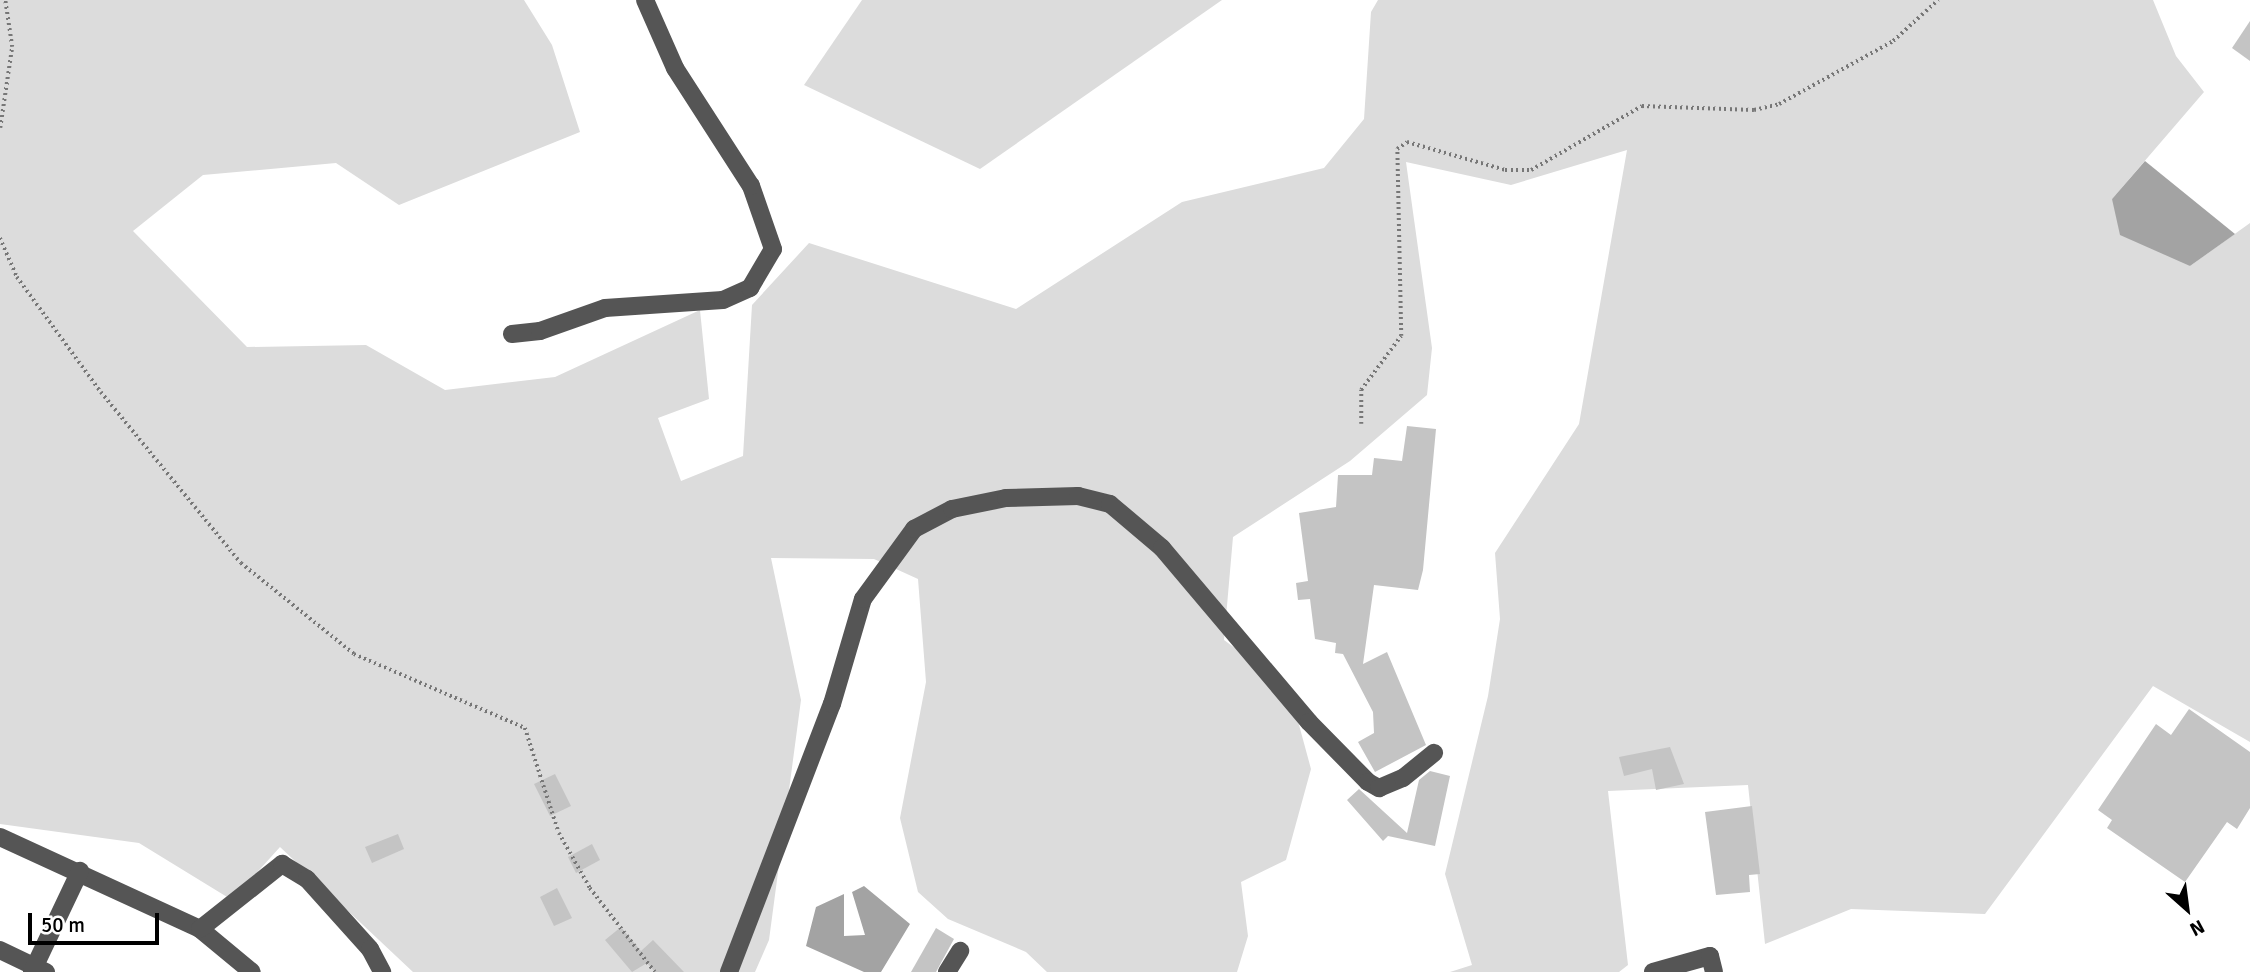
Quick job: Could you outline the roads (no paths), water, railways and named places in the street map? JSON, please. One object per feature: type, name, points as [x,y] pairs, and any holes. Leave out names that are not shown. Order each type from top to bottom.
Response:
[{"type":"street","points":[[512,334],[540,331],[605,308],[723,300],[750,288],[773,249],[751,186],[675,68],[645,0]]},
{"type":"street","points":[[729,972],[832,704],[863,599],[914,529],[952,509],[1006,498],[1078,496],[1110,504],[1162,548],[1309,722],[1368,782],[1379,788],[1403,778],[1434,753]]},
{"type":"street","points":[[0,836],[200,929],[252,972]]},
{"type":"street","points":[[200,929],[282,864],[307,879],[370,948],[382,972]]},
{"type":"street","points":[[0,950],[37,970],[80,871]]},
{"type":"street","points":[[947,972],[960,951]]},
{"type":"street","points":[[1653,972],[1710,956],[1714,972]]}]
